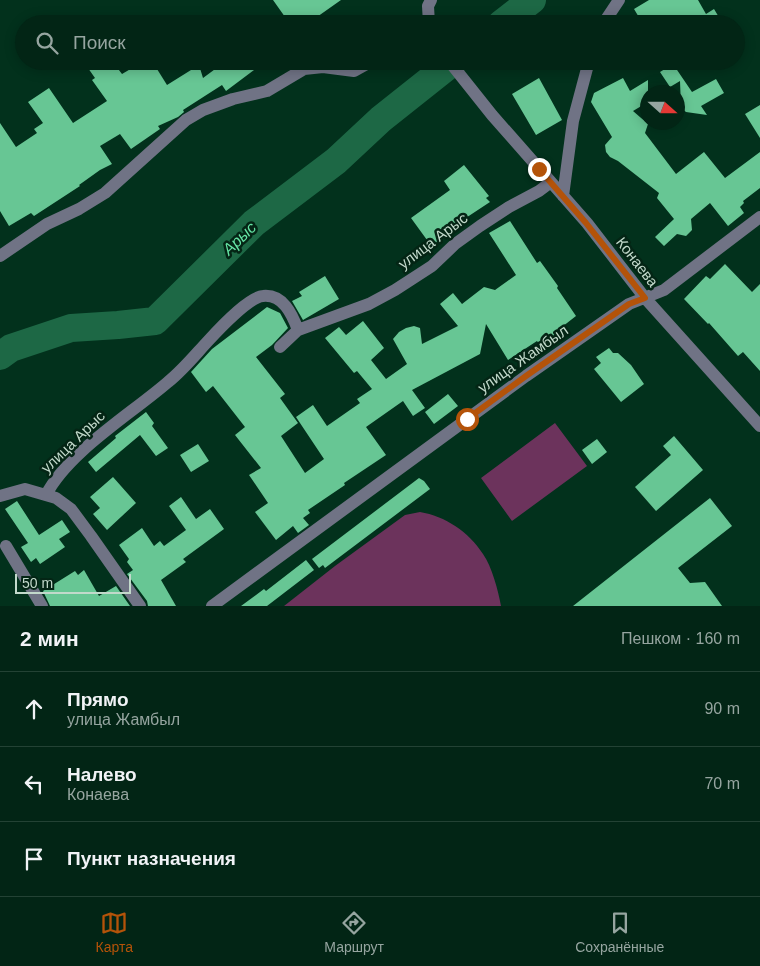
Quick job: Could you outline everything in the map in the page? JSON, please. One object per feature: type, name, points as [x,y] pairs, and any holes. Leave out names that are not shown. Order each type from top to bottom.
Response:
[{"type":"street","points":[[428,15],[428,6],[431,0]]},
{"type":"street","points":[[609,15],[619,0]]},
{"type":"street","points":[[0,256],[47,224],[80,209],[105,193],[186,120],[203,110],[225,102],[266,91],[289,80],[302,70]]},
{"type":"street","name":"Конаева","points":[[456,70],[492,115],[563,196],[645,298],[760,426]]},
{"type":"street","points":[[563,196],[574,120],[586,70]]},
{"type":"street","name":"улица Арыс","points":[[280,347],[298,330],[369,304],[395,290],[432,266],[455,244],[480,226],[509,207],[539,192],[551,182]]},
{"type":"street","name":"улица Жамбыл","points":[[212,606],[526,376],[629,304],[664,290],[760,217]]},
{"type":"street","name":"улица Арыс","points":[[46,495],[53,480],[78,456],[116,423],[169,382],[220,327],[248,303],[261,296],[272,296],[280,300],[294,318],[298,330]]},
{"type":"street","points":[[0,496],[25,489],[56,498],[71,509],[140,606]]},
{"type":"street","points":[[6,546],[42,606]]},
{"type":"shaded area","points":[[555,423],[587,466],[512,521],[481,478]]},
{"type":"shaded area","points":[[420,512],[447,521],[471,539],[486,559],[492,572],[501,606],[284,606],[405,515]]},
{"type":"building","points":[[273,0],[341,0],[320,15],[284,15]]},
{"type":"building","points":[[649,0],[698,0],[706,14],[714,9],[718,15],[638,15],[634,9]]},
{"type":"building","points":[[89,70],[119,70],[122,74],[129,70],[158,70],[167,85],[191,70],[201,70],[203,78],[214,70],[254,70],[226,91],[222,85],[183,110],[184,112],[178,117],[158,126],[160,129],[131,149],[120,134],[100,146],[112,164],[100,170],[80,186],[34,216],[31,213],[9,226],[0,211],[0,123],[16,147],[37,133],[34,129],[43,123],[28,102],[49,88],[73,123],[107,101],[92,80],[95,78]]},
{"type":"building","points":[[663,70],[677,70],[692,92],[716,79],[724,93],[701,106],[707,115],[686,112],[685,85],[680,85],[680,81],[673,85],[669,85],[660,72]]},
{"type":"building","points":[[539,78],[562,120],[536,135],[512,94]]},
{"type":"building","points":[[623,78],[630,91],[648,80],[648,85],[640,85],[640,107],[633,111],[640,117],[640,130],[646,130],[645,133],[676,174],[704,152],[725,178],[760,152],[760,188],[743,201],[744,203],[740,207],[744,213],[728,226],[710,203],[691,219],[692,230],[686,236],[677,234],[664,246],[655,237],[674,219],[657,198],[659,193],[618,161],[610,157],[606,152],[605,145],[612,137],[591,102],[594,93]]},
{"type":"building","points":[[760,105],[760,138],[745,114]]},
{"type":"building","points":[[464,165],[489,196],[486,198],[490,202],[443,233],[446,236],[434,245],[427,240],[411,218],[450,190],[444,181]]},
{"type":"building","points":[[510,221],[537,263],[540,261],[558,286],[557,288],[576,316],[558,330],[560,337],[543,349],[537,341],[508,360],[486,324],[480,354],[412,390],[425,408],[413,416],[403,401],[366,427],[386,455],[308,510],[310,513],[303,518],[309,525],[298,533],[293,526],[276,540],[255,512],[268,503],[249,475],[261,468],[235,435],[245,427],[213,386],[206,392],[191,372],[212,349],[267,307],[280,313],[288,328],[272,345],[256,357],[285,394],[280,398],[298,423],[281,436],[305,473],[324,459],[296,417],[313,405],[327,426],[360,403],[357,399],[372,389],[357,371],[354,373],[325,338],[339,327],[346,335],[363,321],[384,348],[371,360],[386,379],[407,364],[393,339],[399,332],[414,326],[420,328],[422,344],[458,326],[440,304],[453,293],[462,304],[484,287],[495,290],[516,275],[489,233]]},
{"type":"building","points":[[725,264],[752,292],[760,284],[760,371],[743,352],[738,356],[709,323],[684,299],[706,276],[710,279]]},
{"type":"building","points":[[325,276],[339,299],[303,320],[292,301],[302,296],[299,292]]},
{"type":"building","points":[[609,348],[613,353],[618,353],[631,365],[644,384],[621,402],[594,369],[601,363],[596,357]]},
{"type":"building","points":[[448,394],[458,406],[434,424],[425,412]]},
{"type":"building","points":[[146,412],[154,423],[152,426],[168,448],[156,456],[140,435],[96,472],[88,462],[116,438],[115,436]]},
{"type":"building","points":[[674,436],[703,470],[656,511],[635,487],[671,455],[663,446]]},
{"type":"building","points":[[597,439],[607,452],[592,464],[582,450]]},
{"type":"building","points":[[198,444],[209,461],[191,472],[180,455]]},
{"type":"building","points":[[113,477],[136,503],[107,530],[93,514],[100,508],[90,497]]},
{"type":"building","points":[[419,478],[430,489],[325,568],[323,565],[319,568],[312,559]]},
{"type":"building","points":[[181,497],[196,519],[210,509],[224,529],[183,559],[186,562],[161,580],[176,606],[148,606],[147,601],[127,574],[133,570],[127,562],[129,559],[119,545],[142,528],[154,546],[160,541],[164,546],[186,530],[169,506]]},
{"type":"building","points":[[710,498],[732,526],[678,568],[690,583],[705,582],[722,606],[573,606]]},
{"type":"building","points":[[17,501],[39,535],[62,520],[70,532],[59,539],[65,547],[40,564],[36,558],[31,562],[21,547],[28,543],[5,509]]},
{"type":"building","points":[[306,560],[314,570],[267,606],[241,606],[264,589],[266,591]]},
{"type":"building","points":[[84,570],[99,596],[116,586],[130,606],[50,606],[43,591],[75,571],[78,575]]},
{"type":"waterway","name":"Арыс","points":[[513,15],[532,0]]},
{"type":"waterway","name":"Арыс","points":[[0,356],[11,348],[71,328],[155,321],[254,223],[336,161],[381,119],[443,70]]},
{"type":"route","points":[[467,419],[629,304],[645,298],[586,223],[539,169]]}]
